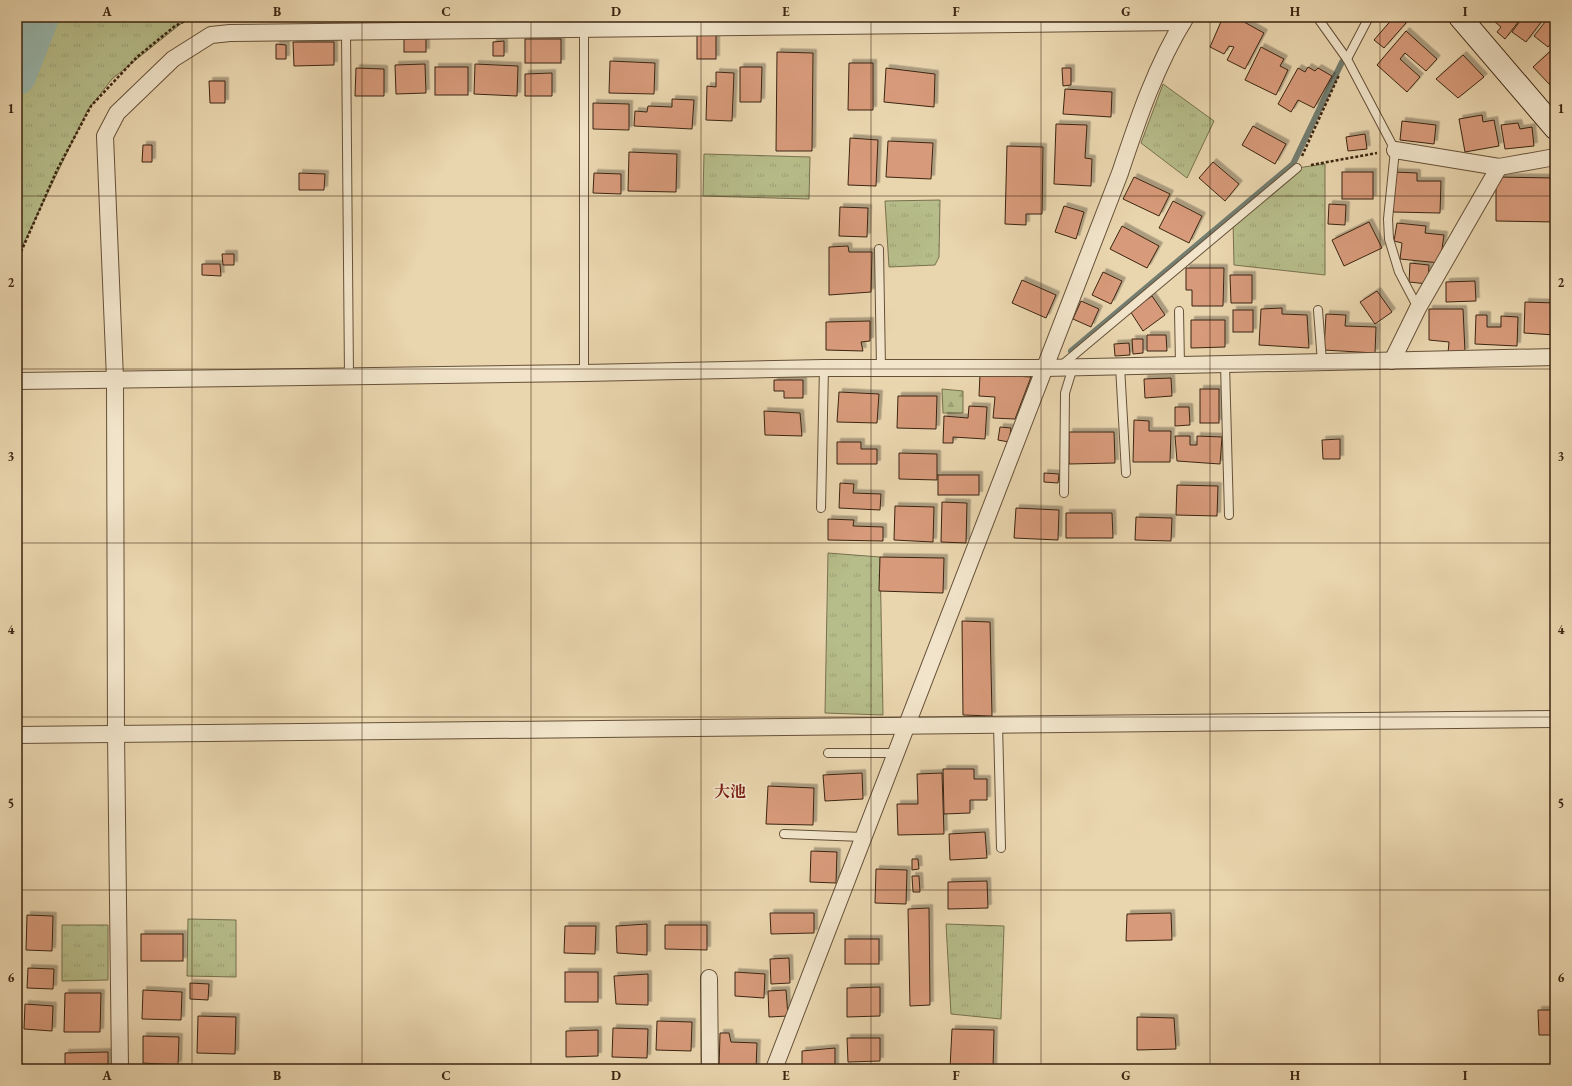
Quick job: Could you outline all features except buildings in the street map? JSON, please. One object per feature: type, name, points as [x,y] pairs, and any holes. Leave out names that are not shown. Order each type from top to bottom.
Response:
[{"type":"street","points":[[1460,17],[1555,128]]},
{"type":"street","points":[[120,1069],[116,734],[115,379],[104,136],[117,113],[173,59],[211,36],[230,33],[1185,19]]},
{"type":"street","points":[[774,1069],[907,725],[1059,367],[1143,104],[1174,37],[1185,19]]},
{"type":"street","points":[[1395,150],[1499,167],[1555,157]]},
{"type":"street","points":[[1392,361],[1418,308],[1499,167]]},
{"type":"street","points":[[17,381],[349,377],[824,368],[1059,367],[1555,357]]},
{"type":"street","points":[[17,735],[1555,719]]},
{"type":"street","points":[[709,978],[710,1069]]},
{"type":"lane","points":[[1317,17],[1347,59],[1395,150],[1388,219],[1389,239],[1399,272],[1418,308]]},
{"type":"lane","points":[[1347,59],[1369,17]]},
{"type":"lane","points":[[584,29],[584,373]]},
{"type":"lane","points":[[346,32],[349,377]]},
{"type":"lane","points":[[1064,493],[1065,393],[1059,367],[1297,168]]},
{"type":"lane","points":[[880,249],[881,368]]},
{"type":"lane","points":[[1318,310],[1322,362]]},
{"type":"lane","points":[[1179,311],[1180,365]]},
{"type":"lane","points":[[1225,364],[1229,515]]},
{"type":"lane","points":[[1120,366],[1126,472]]},
{"type":"lane","points":[[821,508],[824,368]]},
{"type":"lane","points":[[998,724],[1001,848]]},
{"type":"lane","points":[[828,753],[889,753],[893,761]]},
{"type":"lane","points":[[784,834],[864,837]]},
{"type":"path","points":[[1297,168],[1347,59]]},
{"type":"path","points":[[1297,168],[1395,150]]},
{"type":"green space","points":[[58,17],[193,17],[183,22],[112,79],[87,111],[17,257],[17,71]]},
{"type":"green space","points":[[1163,84],[1214,121],[1187,178],[1141,143]]},
{"type":"green space","points":[[704,154],[810,157],[809,199],[703,196]]},
{"type":"green space","points":[[1325,164],[1325,275],[1234,265],[1233,221],[1297,168]]},
{"type":"green space","points":[[940,200],[939,257],[935,265],[889,267],[885,201]]},
{"type":"green space","points":[[942,389],[963,391],[963,413],[943,413]]},
{"type":"green space","points":[[828,553],[880,557],[883,715],[825,713]]},
{"type":"green space","points":[[188,919],[236,920],[236,977],[187,976]]},
{"type":"green space","points":[[946,924],[1004,926],[1001,1019],[951,1014]]},
{"type":"green space","points":[[62,925],[108,925],[108,980],[62,981]]},
{"type":"water","points":[[20,17],[58,17],[17,71],[17,21]]},
{"type":"waterway","points":[[17,76],[40,17]]},
{"type":"waterway","points":[[1071,351],[1293,164],[1342,62]]},
{"type":"district","name":"大池","points":[[730,791]]}]
